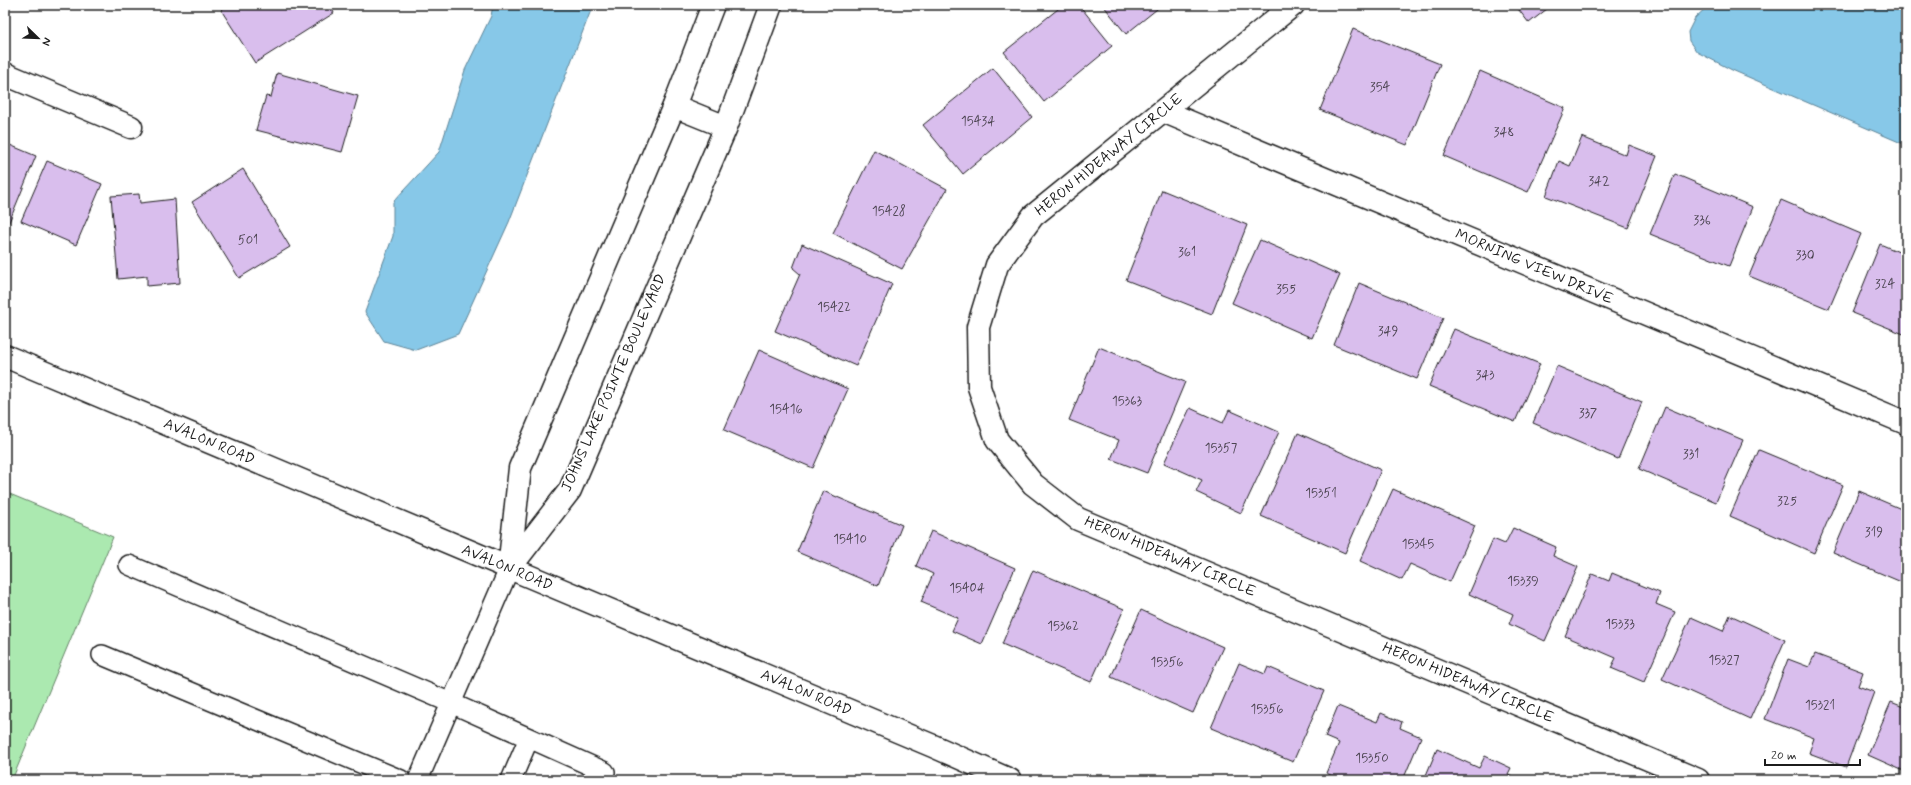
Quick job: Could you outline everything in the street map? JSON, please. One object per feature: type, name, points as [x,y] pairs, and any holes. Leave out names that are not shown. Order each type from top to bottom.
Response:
[{"type":"street","points":[[509,569],[520,468],[674,106],[713,5]]},
{"type":"street","name":"JOHNS LAKE POINTE BOULEVARD","points":[[509,569],[570,490],[726,127],[771,5]]},
{"type":"street","name":"HERON HIDEAWAY CIRCLE","points":[[1293,5],[1033,216],[997,265],[978,328],[979,387],[997,440],[1033,484],[1078,519],[1698,780]]},
{"type":"street","points":[[5,74],[131,127]]},
{"type":"street","points":[[674,106],[726,127]]},
{"type":"street","name":"MORNING VIEW DRIVE","points":[[1163,111],[1906,424]]},
{"type":"street","name":"AVALON ROAD","points":[[5,356],[1010,780]]},
{"type":"lane","points":[[129,565],[451,703],[605,772],[601,780]]},
{"type":"lane","points":[[418,780],[509,569]]},
{"type":"lane","points":[[102,655],[401,780]]},
{"type":"lane","points":[[511,780],[529,738]]},
{"type":"green space","points":[[5,492],[113,537],[12,780],[5,780]]},
{"type":"water","points":[[493,5],[593,5],[509,222],[458,334],[416,350],[384,341],[365,312],[393,236],[393,202],[439,152],[465,70],[491,16]]},
{"type":"water","points":[[1709,5],[1906,5],[1906,145],[1732,70],[1697,52],[1689,41],[1688,32],[1695,18]]},
{"type":"building","points":[[228,5],[330,5],[334,13],[255,63],[221,10]]},
{"type":"building","points":[[1063,5],[1079,5],[1112,46],[1044,102],[1004,52]]},
{"type":"building","points":[[1103,5],[1162,5],[1126,34]]},
{"type":"building","points":[[1515,5],[1552,5],[1529,23]]},
{"type":"building","points":[[1353,29],[1440,64],[1407,145],[1320,110]]},
{"type":"building","points":[[993,68],[1032,117],[963,174],[923,125]]},
{"type":"building","points":[[1480,71],[1565,108],[1528,192],[1444,156]]},
{"type":"building","points":[[277,73],[358,96],[342,152],[256,130],[266,96],[271,97]]},
{"type":"building","points":[[1582,137],[1626,155],[1629,145],[1657,156],[1628,228],[1546,196],[1559,161],[1570,166]]},
{"type":"building","points":[[5,143],[36,156],[5,232]]},
{"type":"building","points":[[874,150],[947,189],[902,269],[833,233]]},
{"type":"building","points":[[47,161],[102,184],[76,245],[21,221]]},
{"type":"building","points":[[243,169],[290,247],[239,278],[192,202]]},
{"type":"building","points":[[1675,174],[1753,207],[1729,266],[1650,234]]},
{"type":"building","points":[[1162,190],[1247,225],[1212,314],[1126,280]]},
{"type":"building","points":[[139,194],[140,203],[175,199],[180,283],[147,286],[147,276],[118,279],[111,196]]},
{"type":"building","points":[[1781,200],[1861,234],[1829,309],[1749,276]]},
{"type":"building","points":[[1260,240],[1340,275],[1312,338],[1232,303]]},
{"type":"building","points":[[802,244],[892,284],[856,366],[775,331],[800,274],[793,268]]},
{"type":"building","points":[[1880,244],[1906,255],[1906,335],[1852,313]]},
{"type":"building","points":[[1359,283],[1443,318],[1417,379],[1334,345]]},
{"type":"building","points":[[1454,329],[1540,364],[1515,422],[1429,386]]},
{"type":"building","points":[[1099,347],[1185,382],[1147,473],[1111,459],[1119,440],[1069,420]]},
{"type":"building","points":[[759,350],[848,389],[813,468],[724,430]]},
{"type":"building","points":[[1557,366],[1642,402],[1618,459],[1533,423]]},
{"type":"building","points":[[1665,407],[1743,440],[1716,502],[1639,469]]},
{"type":"building","points":[[1190,408],[1223,423],[1229,410],[1279,432],[1241,513],[1196,492],[1202,480],[1164,463]]},
{"type":"building","points":[[1298,433],[1381,470],[1345,553],[1261,516]]},
{"type":"building","points":[[1759,450],[1843,485],[1814,553],[1730,516]]},
{"type":"building","points":[[1393,489],[1475,526],[1450,582],[1410,564],[1402,580],[1360,561]]},
{"type":"building","points":[[823,491],[902,525],[878,586],[797,552]]},
{"type":"building","points":[[1859,491],[1906,511],[1906,584],[1833,553]]},
{"type":"building","points":[[1513,528],[1556,547],[1553,556],[1578,567],[1545,641],[1509,624],[1513,614],[1469,594],[1493,539],[1505,544]]},
{"type":"building","points":[[931,531],[1015,568],[982,644],[952,631],[958,618],[921,602],[933,574],[916,566]]},
{"type":"building","points":[[1033,570],[1124,609],[1091,682],[1002,644]]},
{"type":"building","points":[[1612,573],[1660,593],[1656,604],[1675,612],[1644,682],[1611,668],[1616,658],[1565,636],[1592,574],[1609,581]]},
{"type":"building","points":[[1141,610],[1223,647],[1193,713],[1111,677]]},
{"type":"building","points":[[1730,615],[1785,640],[1750,719],[1662,679],[1691,617],[1723,631]]},
{"type":"building","points":[[1815,654],[1863,672],[1858,686],[1874,692],[1846,767],[1809,753],[1814,738],[1765,719],[1788,659],[1809,667]]},
{"type":"building","points":[[1239,663],[1265,674],[1268,667],[1324,691],[1293,762],[1211,728]]},
{"type":"building","points":[[1891,702],[1906,708],[1906,772],[1868,755]]},
{"type":"building","points":[[1338,706],[1377,722],[1381,713],[1402,722],[1400,728],[1421,737],[1403,780],[1343,780],[1326,773],[1339,743],[1325,737]]},
{"type":"building","points":[[1437,749],[1479,768],[1485,756],[1511,768],[1508,774],[1519,779],[1424,780]]},
{"type":"building","points":[[1906,772],[1906,780],[1902,780]]}]
